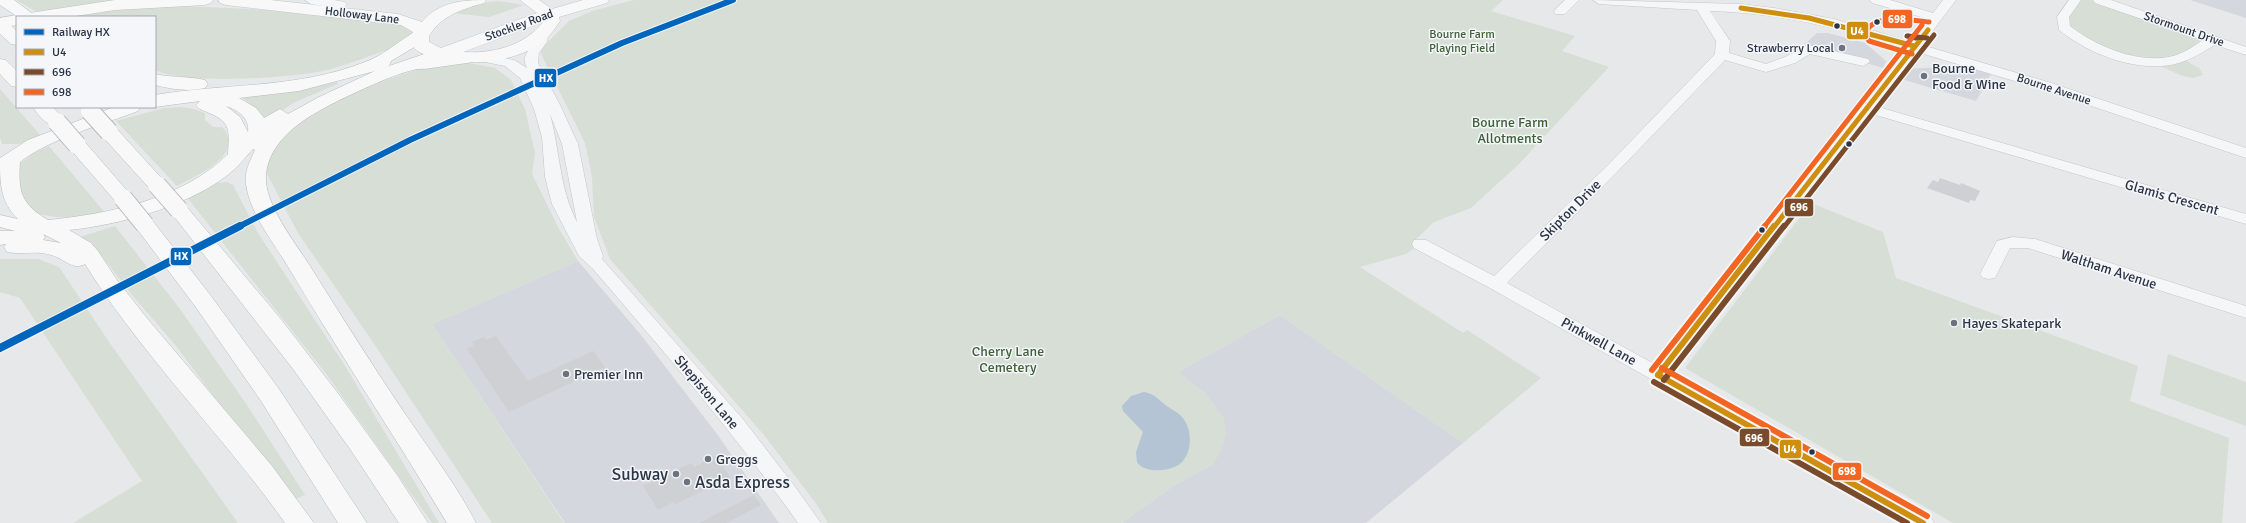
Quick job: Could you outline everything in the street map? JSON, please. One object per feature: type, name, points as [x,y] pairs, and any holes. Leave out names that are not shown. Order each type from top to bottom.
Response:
[{"type":"main road","points":[[3,0],[16,20]]},
{"type":"main road","name":"Holloway Lane","points":[[43,16],[130,3],[227,0],[398,19],[412,22],[420,28],[427,43]]},
{"type":"main road","name":"Holloway Lane","points":[[286,0],[408,10],[468,2]]},
{"type":"main road","name":"Stockley Road","points":[[541,17],[560,0]]},
{"type":"main road","name":"Stockley Road","points":[[427,43],[541,17],[601,0]]},
{"type":"main road","points":[[156,79],[170,82],[204,84],[268,82],[374,72],[474,57],[517,48],[541,17],[607,0]]},
{"type":"main road","points":[[405,67],[427,43],[433,19],[468,2]]},
{"type":"main road","points":[[0,24],[16,25]]},
{"type":"main road","points":[[462,523],[328,315],[270,218],[255,179],[260,160],[271,139],[288,122],[306,110],[374,72],[427,43],[474,57]]},
{"type":"main road","points":[[0,64],[16,81]]},
{"type":"main road","points":[[0,238],[52,231],[99,227],[210,178],[224,168],[237,153],[272,120],[297,105],[374,72]]},
{"type":"main road","points":[[162,101],[204,94],[272,90],[339,76]]},
{"type":"main road","points":[[162,101],[216,99],[238,103],[253,117],[259,132],[244,166],[242,188],[249,202],[270,218]]},
{"type":"main road","points":[[162,101],[211,107],[231,117],[238,129],[241,141],[237,153]]},
{"type":"main road","points":[[43,108],[123,198],[179,210],[236,277],[311,375],[414,523]]},
{"type":"main road","points":[[122,108],[88,114],[18,153],[5,164],[9,201],[19,214],[52,231],[88,253],[108,284],[143,329],[252,458],[300,523]]},
{"type":"main road","points":[[88,114],[125,108]]},
{"type":"main road","points":[[88,114],[109,132],[151,204],[203,300],[270,395],[353,523]]},
{"type":"main road","points":[[0,221],[52,231]]},
{"type":"main road","points":[[0,248],[32,246],[62,250],[108,284]]},
{"type":"street","points":[[311,0],[341,5]]},
{"type":"street","points":[[1560,11],[1573,0]]},
{"type":"street","name":"Bourne Avenue","points":[[1599,0],[1701,7],[1738,4],[1809,18],[1914,46],[2058,90],[2246,154]]},
{"type":"street","points":[[1876,0],[1937,18]]},
{"type":"street","points":[[1658,375],[1950,0]]},
{"type":"street","points":[[2075,0],[2063,17],[2064,27],[2076,39],[2090,47],[2119,56],[2150,61],[2170,61],[2190,54],[2214,40]]},
{"type":"street","name":"Stormount Drive","points":[[2099,0],[2246,51]]},
{"type":"street","points":[[1701,7],[1723,42],[1722,55],[1766,68],[1790,60],[1808,50],[1815,50],[1863,62]]},
{"type":"street","name":"Shepiston Lane","points":[[541,17],[540,42],[532,52],[531,63],[553,105],[570,144],[589,239],[599,265]]},
{"type":"street","name":"Skipton Drive","points":[[1496,284],[1613,168],[1722,55]]},
{"type":"street","name":"Shepiston Lane","points":[[474,57],[509,63],[522,71],[527,78],[541,109],[549,137],[553,177],[560,204],[587,256],[599,265],[718,405],[785,486],[810,523]]},
{"type":"street","name":"Glamis Crescent","points":[[1867,108],[2246,219]]},
{"type":"street","name":"Waltham Avenue","points":[[1989,274],[2003,245],[2013,242],[2029,243],[2246,312]]},
{"type":"street","name":"Pinkwell Lane","points":[[1420,244],[1496,284],[1923,523]]},
{"type":"shaded area","points":[[2190,0],[2246,0],[2246,18]]},
{"type":"shaded area","points":[[1817,33],[1828,33],[1865,43],[1886,61],[1883,68],[1805,44]]},
{"type":"shaded area","points":[[1967,66],[1992,72],[1976,101],[1894,77],[1902,69]]},
{"type":"shaded area","points":[[578,261],[641,335],[717,434],[779,523],[565,523],[432,324]]},
{"type":"shaded area","points":[[1280,315],[1463,443],[1366,523],[1122,523],[1173,486],[1213,464],[1207,395],[1178,372]]},
{"type":"green space","points":[[16,0],[121,0],[39,13]]},
{"type":"green space","points":[[634,0],[1503,0],[1491,11],[1575,36],[1562,51],[1609,67],[1519,164],[1471,208],[1434,222],[1411,244],[1416,247],[1406,254],[1360,267],[1463,333],[1467,330],[1541,378],[1463,443],[1280,315],[1178,372],[1207,395],[1224,418],[1226,434],[1222,449],[1213,464],[1173,486],[1122,523],[828,523],[817,505],[764,435],[610,259],[594,217],[592,177],[585,143],[540,50],[569,21],[592,11]]},
{"type":"green space","points":[[2075,0],[2099,0],[2214,39],[2181,58],[2199,68],[2203,75],[2193,78],[2180,75],[2150,61],[2119,56],[2064,27]]},
{"type":"green space","points":[[498,1],[524,5],[489,17],[453,13],[482,3]]},
{"type":"green space","points":[[181,6],[296,11],[403,24],[412,30],[411,38],[390,52],[387,50],[323,71],[262,78],[212,79],[170,75],[156,70],[156,16],[75,16],[103,11]]},
{"type":"green space","points":[[469,63],[495,68],[511,80],[525,109],[535,153],[532,174],[559,229],[578,261],[432,324],[564,523],[492,523],[375,345],[298,233],[264,168],[267,159],[294,123],[352,92],[430,65]]},
{"type":"green space","points":[[337,82],[338,84],[295,102],[266,120],[257,109],[241,97],[306,89]]},
{"type":"green space","points":[[0,89],[41,136],[19,144],[2,144],[0,137]]},
{"type":"green space","points":[[181,107],[194,109],[205,113],[205,120],[213,127],[222,127],[228,137],[228,146],[224,155],[216,163],[177,186],[116,121],[164,108]]},
{"type":"green space","points":[[49,146],[105,213],[73,217],[52,217],[41,215],[21,206],[18,165],[34,153]]},
{"type":"green space","points":[[227,182],[233,185],[258,233],[345,366],[439,523],[432,523],[327,375],[186,196],[217,183]]},
{"type":"green space","points":[[1811,203],[1883,232],[1896,278],[2138,366],[2130,401],[2229,438],[2222,523],[1953,523],[1685,368]]},
{"type":"green space","points":[[115,226],[180,309],[247,405],[305,495],[291,501],[177,347],[132,295],[97,250],[80,237]]},
{"type":"green space","points":[[0,259],[38,259],[59,267],[109,342],[238,523],[73,523],[142,481],[20,298],[0,292]]},
{"type":"green space","points":[[2168,354],[2246,382],[2246,426],[2160,395]]},
{"type":"water","points":[[1144,392],[1154,396],[1179,414],[1188,427],[1190,440],[1186,457],[1178,465],[1166,470],[1152,470],[1141,466],[1137,462],[1136,452],[1143,432],[1123,411],[1122,406],[1131,396]]},
{"type":"building","points":[[1940,178],[1960,185],[1961,183],[1980,191],[1975,201],[1970,200],[1969,203],[1927,188],[1933,180],[1938,182]]},
{"type":"building","name":"Premier Inn","points":[[496,336],[528,381],[593,351],[605,367],[509,412],[467,349],[474,346],[472,342],[484,337],[486,340]]},
{"type":"building","name":"Asda Express","points":[[716,456],[730,477],[674,505],[673,502],[658,510],[643,486],[691,463],[694,467]]},
{"type":"building","points":[[754,495],[761,505],[726,523],[699,523]]},
{"type":"rail line","name":"HX","points":[[0,348],[410,140],[622,43],[733,0]]},
{"type":"transit line","name":"U4","points":[[1741,8],[1809,18],[1914,46]]},
{"type":"transit line","name":"698","points":[[1912,54],[1869,41],[1865,36],[1866,30],[1879,21],[1887,19],[1904,19],[1929,22]]},
{"type":"transit line","name":"698","points":[[1652,370],[1922,25]]},
{"type":"transit line","name":"U4","points":[[1658,375],[1928,30]]},
{"type":"transit line","name":"696","points":[[1664,380],[1934,35]]},
{"type":"transit line","name":"696","points":[[1916,38],[1907,36],[1927,38]]},
{"type":"transit line","name":"698","points":[[1662,368],[1927,516]]},
{"type":"transit line","name":"U4","points":[[1658,375],[1923,523]]},
{"type":"transit line","name":"696","points":[[1654,382],[1907,523]]},
{"type":"place","name":"Strawberry Local","points":[[1842,48]]},
{"type":"place","name":"Bourne Food & Wine","points":[[1924,76]]},
{"type":"place","name":"Hayes Skatepark","points":[[1954,323]]},
{"type":"place","name":"Premier Inn","points":[[566,374]]},
{"type":"place","name":"Greggs","points":[[708,459]]},
{"type":"place","name":"Subway","points":[[676,474]]},
{"type":"place","name":"Asda Express","points":[[687,482]]},
{"type":"park label","name":"Bourne Farm Playing Field","points":[[1462,41]]},
{"type":"park label","name":"Bourne Farm Allotments","points":[[1510,130]]},
{"type":"park label","name":"Cherry Lane Cemetery","points":[[1008,360]]}]
